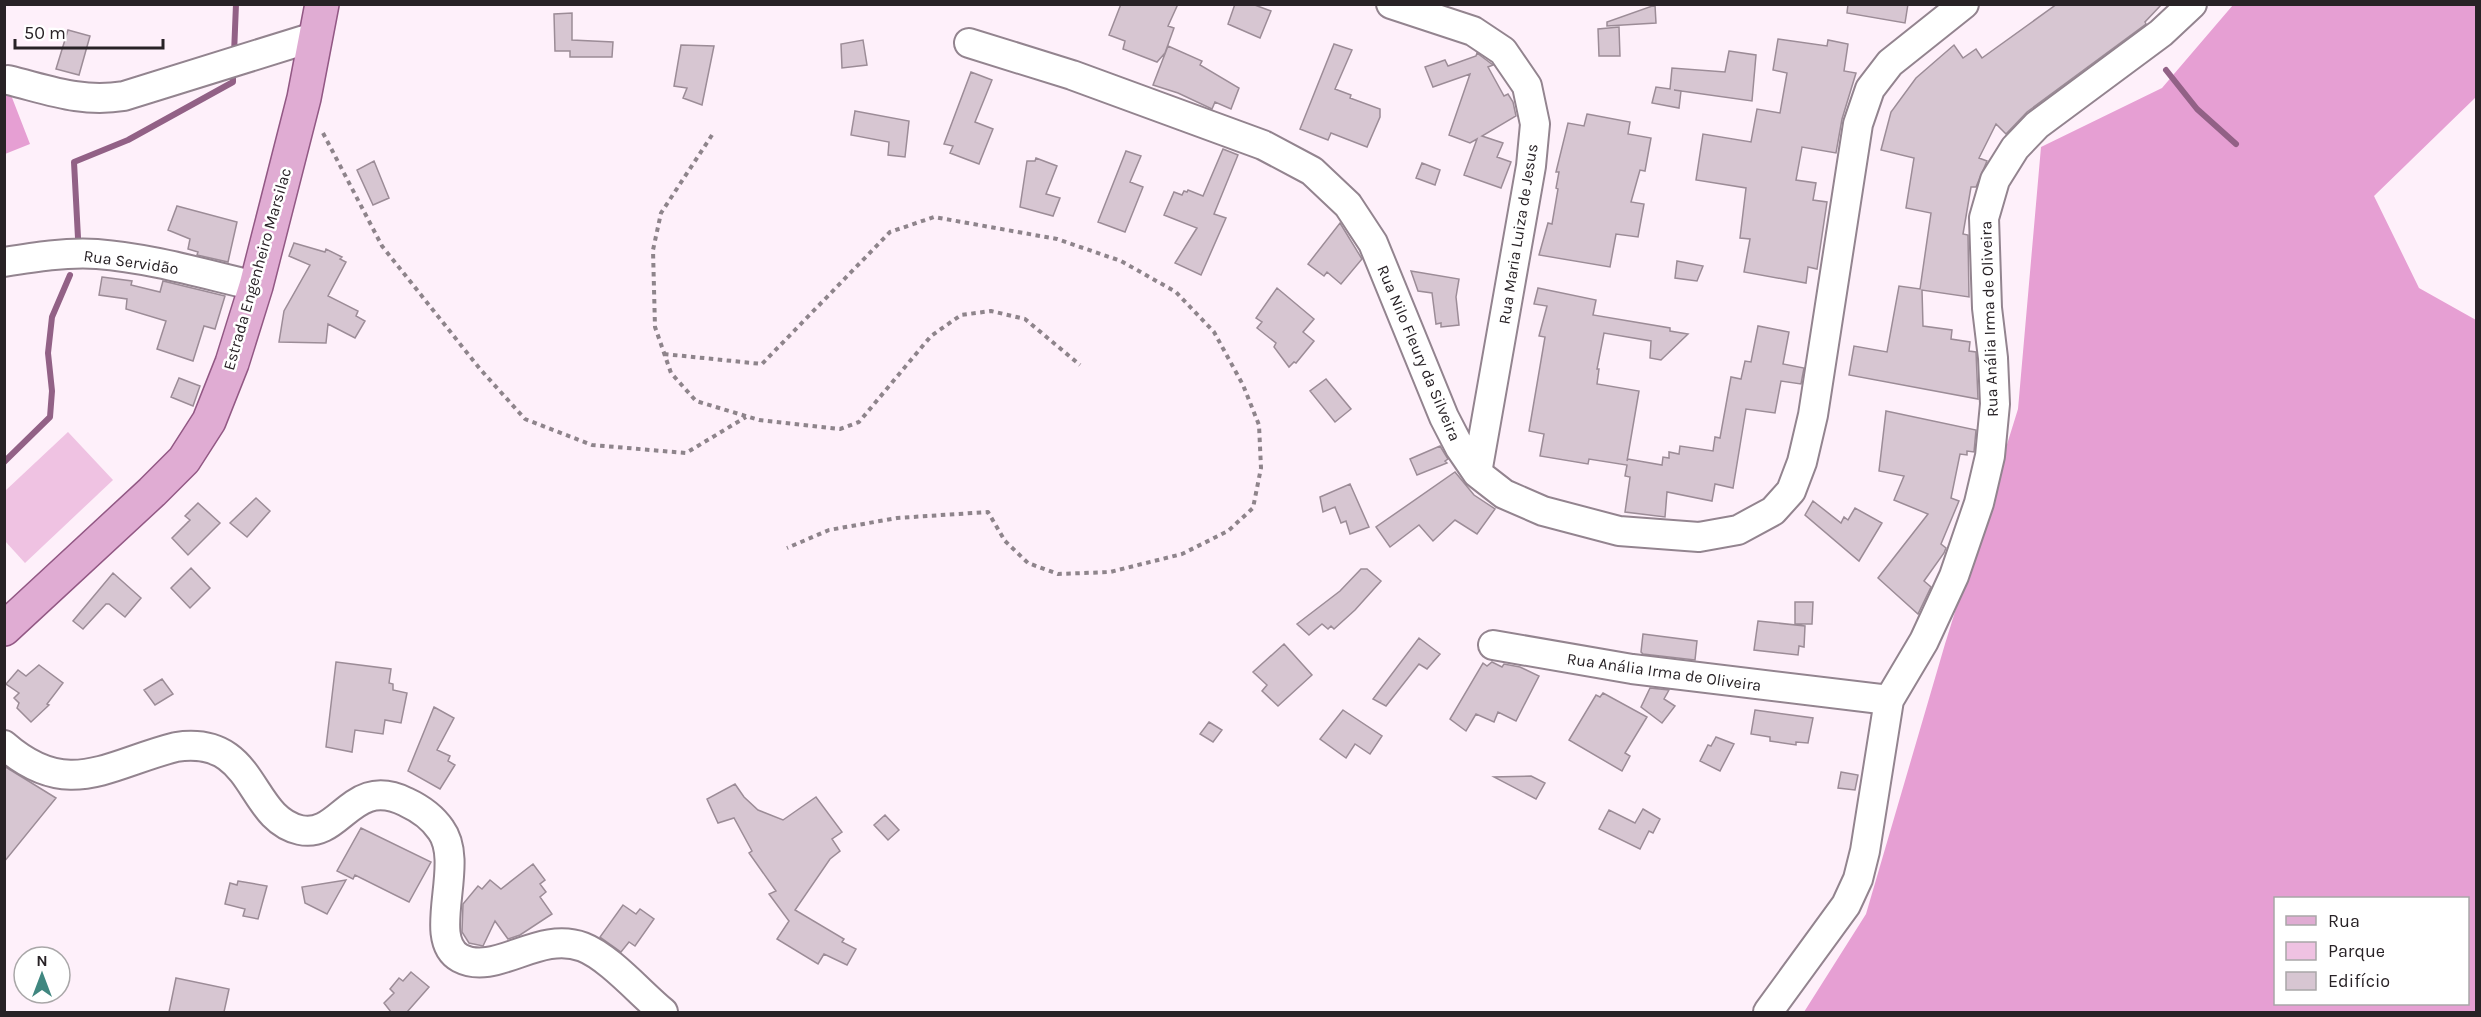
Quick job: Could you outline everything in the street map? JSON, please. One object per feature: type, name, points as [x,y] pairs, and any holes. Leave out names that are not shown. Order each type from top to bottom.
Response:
[{"type":"main road","name":"Estrada Engenheiro Marsilac","points":[[4,629],[184,460],[209,421],[232,363],[256,286],[304,98],[322,4]]},
{"type":"street","name":"Rua Maria Luiza de Jesus","points":[[1391,4],[1473,31],[1503,51],[1527,86],[1535,124],[1531,166],[1477,473]]},
{"type":"street","name":"Rua Nilo Fleury da Silveira","points":[[969,43],[1072,75],[1251,141],[1312,171],[1348,205],[1373,243],[1444,417],[1460,448],[1477,473],[1504,494],[1543,511],[1619,531],[1699,537],[1738,530],[1773,511],[1791,491],[1802,462],[1811,424],[1858,124],[1870,89],[1890,63],[1964,4]]},
{"type":"street","name":"Rua Anália Irma de Oliveira","points":[[1493,645],[1632,669],[1889,700],[1924,641],[1954,576],[1979,503],[1990,456],[1995,404],[1993,358],[1987,308],[1984,218],[1995,180],[2015,148],[2037,125],[2161,33],[2192,4]]},
{"type":"street","points":[[8,80],[84,99],[103,99],[124,96],[317,36]]},
{"type":"street","name":"Rua Servidão","points":[[4,262],[66,254],[98,254],[153,263],[256,286]]},
{"type":"street","points":[[1768,1012],[1846,905],[1858,879],[1865,851],[1889,700]]},
{"type":"street","points":[[4,745],[41,768],[72,776],[90,775],[176,747],[190,745],[215,749],[239,767],[274,816],[290,827],[308,831],[318,829],[366,797],[382,794],[396,797],[414,806],[430,818],[447,838],[451,874],[445,928],[449,948],[458,957],[474,963],[487,962],[544,944],[576,945],[601,957],[663,1012]]},
{"type":"path","points":[[304,98],[382,246],[480,369],[525,419],[592,445],[686,453],[746,417]]},
{"type":"path","points":[[712,135],[661,213],[653,250],[655,327],[670,374],[696,401],[746,417],[840,429],[859,422],[931,336],[961,315],[991,310],[1024,319],[1080,365]]},
{"type":"path","points":[[664,354],[762,364],[890,232],[934,217],[1057,239],[1121,261],[1176,292],[1214,332],[1243,385],[1259,425],[1261,468],[1253,508],[1228,531],[1182,554],[1110,572],[1058,574],[1028,563],[1005,541],[988,512],[897,518],[840,528],[829,530],[787,548]]},
{"type":"green space","points":[[68,432],[113,480],[25,563],[5,541],[5,491]]},
{"type":"shaded area","points":[[2233,5],[2476,5],[2476,97],[2374,196],[2419,288],[2476,320],[2476,1012],[1804,1012],[1866,914],[1945,644],[2018,409],[2041,147],[2162,88]]},
{"type":"shaded area","points":[[4,77],[30,144],[5,154],[4,154]]},
{"type":"building","points":[[1121,4],[1178,4],[1168,26],[1174,28],[1165,53],[1157,62],[1123,49],[1125,41],[1109,35]]},
{"type":"building","points":[[1235,4],[1252,4],[1271,11],[1260,38],[1228,24]]},
{"type":"building","points":[[1848,4],[1908,4],[1905,23],[1847,13]]},
{"type":"building","points":[[2057,4],[2162,4],[2145,22],[2146,24],[2027,112],[2006,134],[1996,124],[1979,158],[1987,161],[1976,187],[1971,187],[1963,234],[1968,235],[1969,297],[1922,290],[1923,326],[1952,330],[1951,339],[1970,342],[1969,351],[1976,352],[1978,399],[1849,375],[1854,346],[1887,352],[1899,286],[1920,289],[1931,213],[1906,208],[1914,158],[1881,150],[1891,112],[1916,78],[1954,45],[1963,58],[1976,49],[1982,58]]},
{"type":"building","points":[[1655,5],[1656,23],[1607,26],[1607,22]]},
{"type":"building","points":[[572,13],[572,40],[613,42],[612,57],[570,57],[570,51],[555,51],[554,14]]},
{"type":"building","points":[[1619,27],[1620,56],[1599,56],[1598,29]]},
{"type":"building","points":[[68,30],[90,36],[79,75],[56,69]]},
{"type":"building","points":[[1778,39],[1827,46],[1828,40],[1848,44],[1844,71],[1856,73],[1842,119],[1836,153],[1802,147],[1796,180],[1816,183],[1813,200],[1827,202],[1817,269],[1808,267],[1806,283],[1744,272],[1750,239],[1740,238],[1746,188],[1696,180],[1703,134],[1751,142],[1757,109],[1780,113],[1787,73],[1773,70]]},
{"type":"building","points":[[863,40],[867,65],[842,68],[841,44]]},
{"type":"building","points":[[1334,44],[1352,50],[1335,89],[1351,95],[1350,98],[1380,109],[1380,117],[1367,147],[1331,133],[1328,140],[1300,129]]},
{"type":"building","points":[[681,45],[714,46],[702,105],[683,98],[687,88],[674,86]]},
{"type":"building","points":[[1168,46],[1202,61],[1200,65],[1239,88],[1231,109],[1215,102],[1212,109],[1178,93],[1153,85]]},
{"type":"building","points":[[1729,51],[1756,55],[1752,101],[1674,90],[1681,91],[1679,108],[1652,103],[1656,87],[1670,89],[1672,68],[1725,72]]},
{"type":"building","points":[[1477,53],[1493,65],[1488,67],[1504,96],[1508,94],[1513,102],[1516,116],[1482,136],[1503,143],[1497,157],[1511,162],[1501,188],[1464,175],[1477,139],[1470,143],[1449,135],[1470,74],[1433,87],[1425,67],[1445,60],[1448,66],[1476,56]]},
{"type":"building","points":[[971,72],[992,80],[975,122],[993,129],[979,164],[950,153],[953,146],[944,144]]},
{"type":"building","points":[[855,111],[909,121],[905,157],[888,155],[889,142],[851,135]]},
{"type":"building","points":[[1587,114],[1630,122],[1628,134],[1651,138],[1645,171],[1640,170],[1631,202],[1644,204],[1638,237],[1616,234],[1610,267],[1539,255],[1548,223],[1552,224],[1558,189],[1556,188],[1559,172],[1556,172],[1568,123],[1584,126]]},
{"type":"building","points":[[1223,149],[1238,155],[1214,214],[1226,218],[1201,275],[1175,263],[1197,228],[1164,215],[1174,192],[1182,195],[1188,190],[1203,196]]},
{"type":"building","points":[[1126,151],[1141,156],[1130,182],[1143,187],[1125,232],[1098,222]]},
{"type":"building","points":[[1036,158],[1057,166],[1046,194],[1060,198],[1053,216],[1020,207],[1027,161],[1035,161]]},
{"type":"building","points":[[374,161],[389,198],[373,205],[357,170]]},
{"type":"building","points":[[1422,163],[1440,170],[1435,185],[1416,178]]},
{"type":"building","points":[[177,206],[237,222],[228,262],[197,255],[198,252],[188,249],[190,239],[168,230]]},
{"type":"building","points":[[1340,223],[1362,259],[1341,284],[1327,272],[1324,276],[1308,264]]},
{"type":"building","points":[[294,243],[325,252],[326,249],[342,257],[340,259],[346,262],[328,296],[358,311],[356,316],[365,321],[355,338],[328,324],[326,343],[279,342],[284,311],[310,265],[289,256]]},
{"type":"building","points":[[1677,261],[1703,266],[1697,281],[1675,278]]},
{"type":"building","points":[[1411,271],[1459,279],[1456,297],[1459,325],[1441,327],[1441,323],[1436,324],[1432,293],[1418,291]]},
{"type":"building","points":[[102,277],[132,281],[131,285],[160,292],[163,281],[225,296],[215,329],[204,326],[193,361],[157,349],[166,321],[126,309],[127,299],[99,295]]},
{"type":"building","points":[[1277,288],[1314,319],[1303,332],[1314,341],[1296,363],[1294,362],[1289,367],[1274,347],[1276,343],[1257,328],[1262,322],[1256,318]]},
{"type":"building","points":[[1538,288],[1596,300],[1593,315],[1670,328],[1670,331],[1688,334],[1661,360],[1650,358],[1651,341],[1604,333],[1597,369],[1599,369],[1597,384],[1639,391],[1627,461],[1628,459],[1662,465],[1663,457],[1669,458],[1669,452],[1679,454],[1680,446],[1713,451],[1715,437],[1720,438],[1731,377],[1741,379],[1745,361],[1751,362],[1758,326],[1789,332],[1783,364],[1804,368],[1801,384],[1781,381],[1775,413],[1746,409],[1733,488],[1715,484],[1712,501],[1667,492],[1665,517],[1625,512],[1630,477],[1625,476],[1627,465],[1589,459],[1588,464],[1540,456],[1544,434],[1529,431],[1545,337],[1539,336],[1547,306],[1534,304]]},
{"type":"building","points":[[179,378],[200,386],[193,406],[171,397]]},
{"type":"building","points":[[1326,379],[1351,409],[1335,422],[1310,391]]},
{"type":"building","points":[[1886,411],[1976,430],[1974,452],[1967,451],[1967,455],[1960,454],[1951,498],[1959,501],[1941,544],[1946,548],[1944,553],[1924,581],[1931,587],[1918,614],[1878,578],[1928,514],[1894,500],[1904,476],[1879,471]]},
{"type":"building","points":[[1440,446],[1448,459],[1445,461],[1447,463],[1417,475],[1410,459]]},
{"type":"building","points":[[1455,472],[1474,495],[1495,509],[1477,534],[1455,520],[1433,541],[1419,525],[1390,547],[1376,527]]},
{"type":"building","points":[[1350,484],[1369,527],[1350,534],[1346,521],[1341,523],[1335,507],[1323,512],[1320,497]]},
{"type":"building","points":[[256,498],[270,511],[247,537],[230,523]]},
{"type":"building","points":[[1813,501],[1841,523],[1844,517],[1848,520],[1855,508],[1882,523],[1859,561],[1805,515]]},
{"type":"building","points":[[198,503],[220,523],[188,555],[172,538],[190,520],[185,516]]},
{"type":"building","points":[[191,568],[210,588],[190,608],[171,588]]},
{"type":"building","points":[[1361,569],[1367,569],[1381,581],[1334,629],[1331,626],[1328,629],[1322,624],[1309,635],[1297,624],[1340,591]]},
{"type":"building","points":[[113,573],[141,598],[125,617],[106,604],[83,629],[73,621]]},
{"type":"building","points":[[1795,602],[1813,602],[1812,624],[1795,624]]},
{"type":"building","points":[[1758,621],[1805,626],[1804,647],[1799,646],[1798,655],[1754,650]]},
{"type":"building","points":[[1643,634],[1697,641],[1695,660],[1643,654],[1641,652]]},
{"type":"building","points":[[1419,638],[1440,654],[1427,669],[1419,664],[1386,706],[1373,699]]},
{"type":"building","points":[[1284,644],[1312,675],[1278,706],[1262,691],[1267,685],[1253,672]]},
{"type":"building","points":[[336,662],[391,669],[389,683],[393,684],[393,690],[407,693],[401,723],[385,720],[383,734],[355,730],[352,752],[326,747]]},
{"type":"building","points":[[1492,662],[1502,667],[1504,664],[1520,667],[1539,676],[1516,721],[1498,712],[1494,722],[1476,714],[1466,731],[1450,719],[1483,663],[1487,666]]},
{"type":"building","points":[[39,665],[63,683],[47,704],[49,705],[31,722],[17,708],[19,703],[14,698],[19,693],[6,684],[18,670],[26,676]]},
{"type":"building","points":[[162,679],[173,694],[155,705],[144,690]]},
{"type":"building","points":[[1650,688],[1669,690],[1664,699],[1675,706],[1662,723],[1641,707]]},
{"type":"building","points":[[1603,693],[1647,717],[1625,753],[1630,756],[1622,771],[1569,740],[1596,695],[1600,697]]},
{"type":"building","points":[[434,707],[454,718],[437,750],[450,756],[448,761],[455,765],[440,789],[408,771]]},
{"type":"building","points":[[1343,710],[1382,736],[1370,754],[1355,744],[1346,758],[1320,739]]},
{"type":"building","points":[[1755,710],[1813,718],[1808,743],[1796,742],[1796,745],[1770,741],[1770,737],[1751,734]]},
{"type":"building","points":[[1209,722],[1222,730],[1213,742],[1200,734]]},
{"type":"building","points":[[1716,737],[1734,744],[1720,771],[1700,761],[1708,745],[1711,746]]},
{"type":"building","points":[[4,766],[56,798],[4,862]]},
{"type":"building","points":[[1841,772],[1858,775],[1855,790],[1838,788]]},
{"type":"building","points":[[1531,776],[1545,783],[1536,799],[1494,777]]},
{"type":"building","points":[[735,784],[744,797],[758,810],[783,820],[816,797],[842,832],[832,839],[840,851],[830,859],[795,910],[844,939],[842,942],[856,949],[847,965],[824,954],[818,964],[777,939],[789,921],[769,894],[776,891],[749,853],[752,851],[734,818],[718,823],[707,799]]},
{"type":"building","points":[[1643,809],[1660,819],[1653,833],[1649,831],[1640,849],[1599,829],[1609,810],[1635,823]]},
{"type":"building","points":[[885,815],[899,830],[888,840],[874,825]]},
{"type":"building","points":[[361,828],[431,862],[409,902],[355,875],[353,879],[337,871]]},
{"type":"building","points":[[533,864],[545,880],[540,884],[546,892],[540,897],[552,914],[520,935],[508,939],[495,921],[483,946],[469,943],[462,932],[463,904],[478,886],[482,889],[490,880],[501,889]]},
{"type":"building","points":[[346,880],[327,914],[305,903],[302,887]]},
{"type":"building","points":[[238,881],[267,886],[258,919],[243,916],[245,909],[225,904],[230,883],[237,885]]},
{"type":"building","points":[[623,905],[636,914],[640,909],[654,919],[635,946],[629,942],[621,952],[600,937]]},
{"type":"building","points":[[411,972],[429,987],[407,1012],[391,1012],[384,1003],[394,993],[390,989],[399,978],[403,981]]},
{"type":"building","points":[[176,978],[229,989],[224,1012],[169,1012]]},
{"type":"waterway","points":[[234,54],[236,4]]},
{"type":"waterway","points":[[78,238],[74,162],[128,140],[233,82],[233,70]]},
{"type":"waterway","points":[[2166,70],[2197,109],[2236,144]]},
{"type":"waterway","points":[[4,462],[50,417],[52,391],[48,353],[52,317],[70,275]]}]
